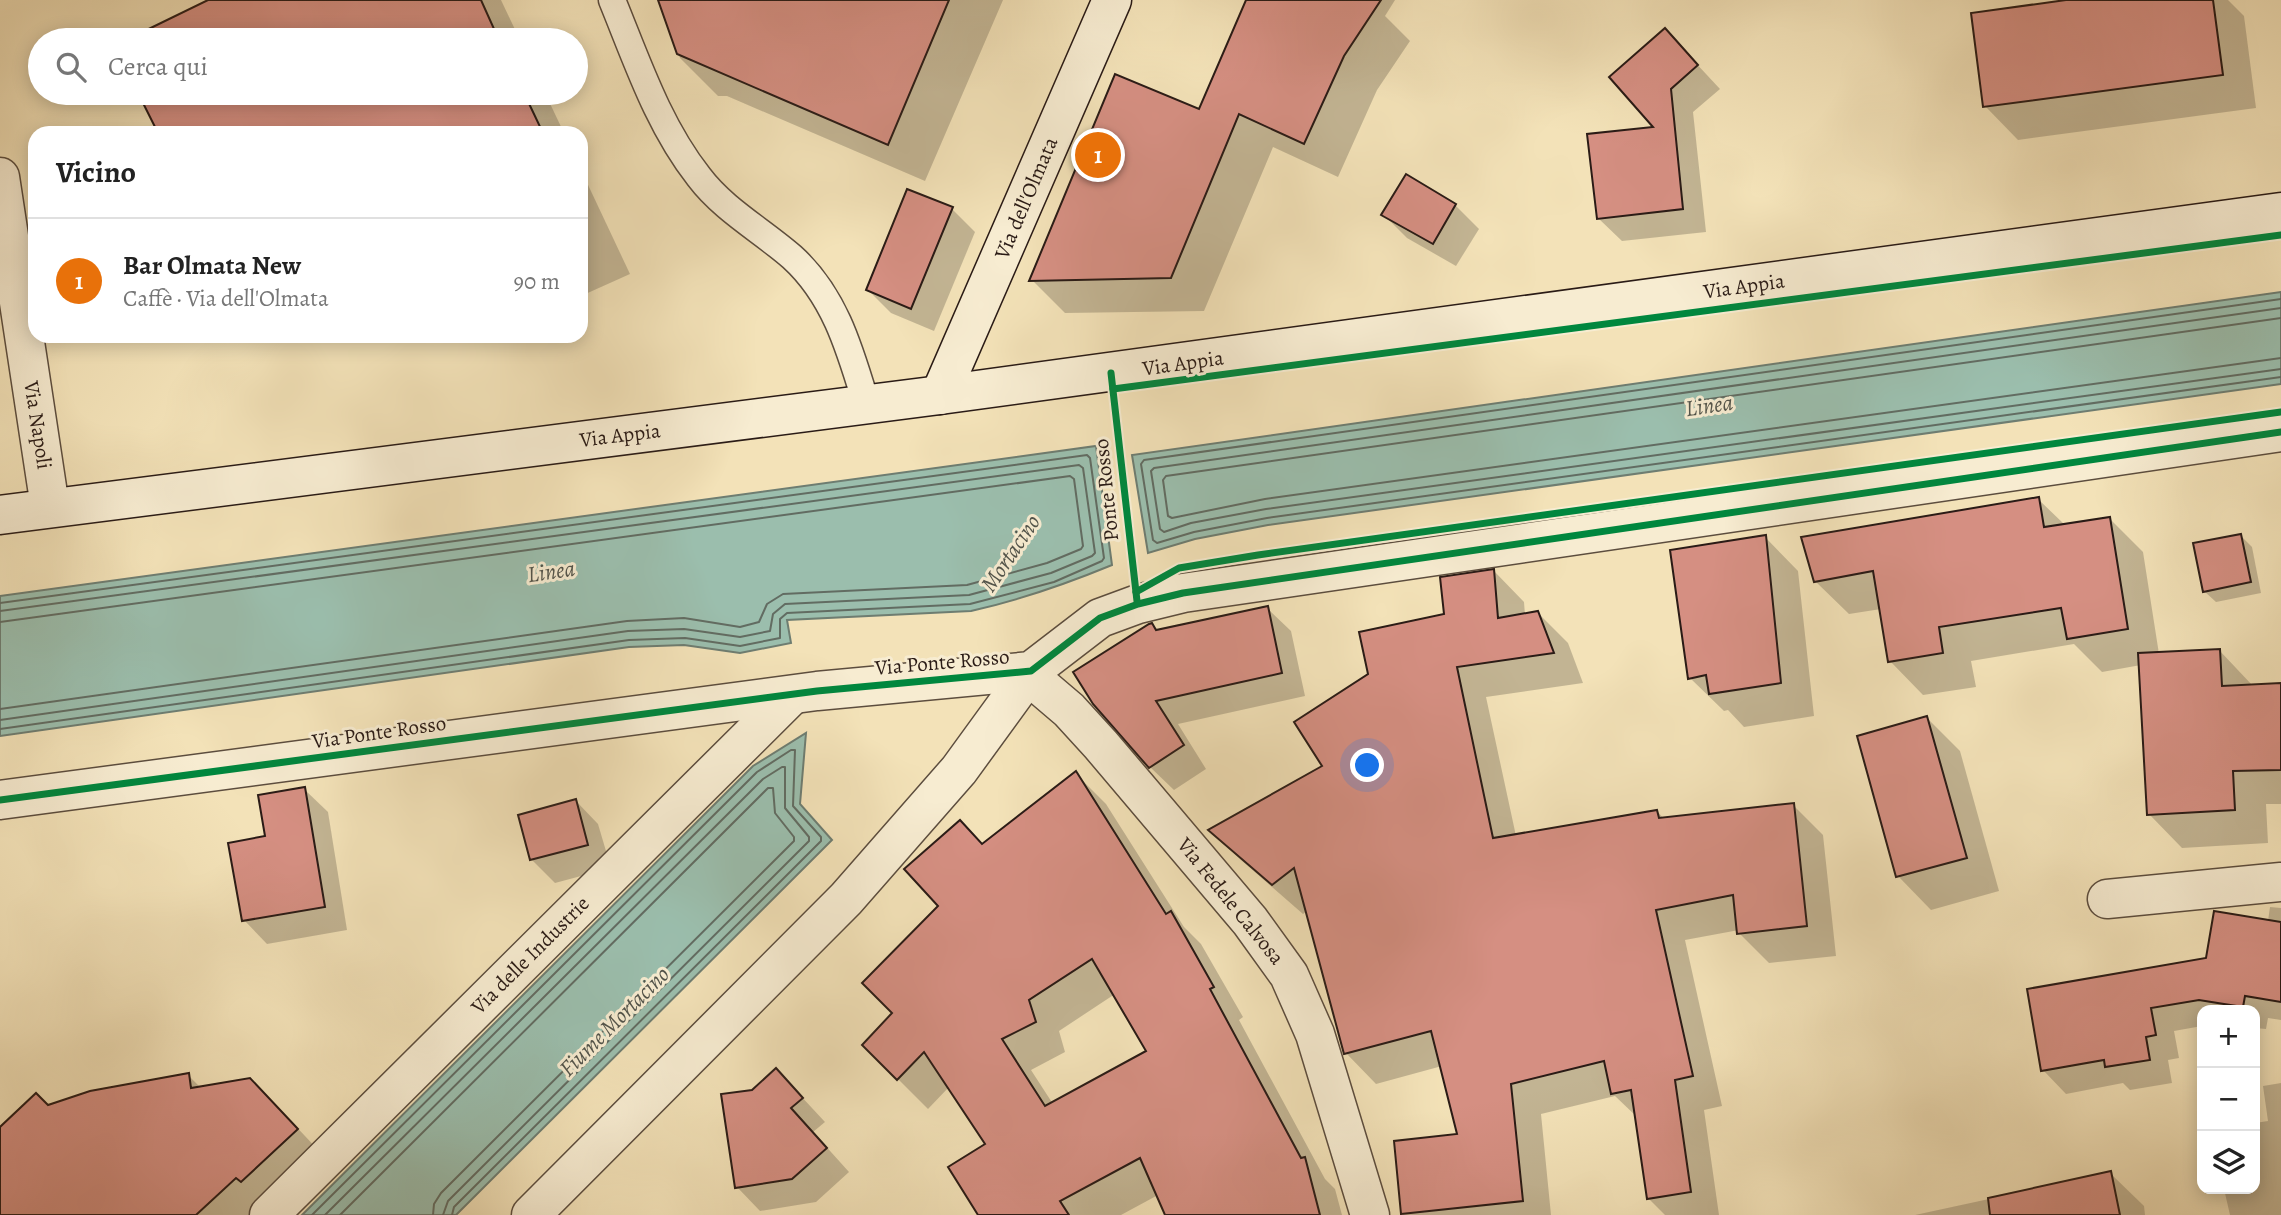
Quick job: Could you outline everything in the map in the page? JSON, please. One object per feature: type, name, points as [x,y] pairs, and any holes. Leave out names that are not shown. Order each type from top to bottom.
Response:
[{"type":"street","name":"Via dell'Olmata","points":[[940,395],[1112,0]]},
{"type":"street","name":"Via Napoli","points":[[0,177],[50,507]]},
{"type":"street","name":"Via Appia","points":[[0,515],[940,395],[2281,212]]},
{"type":"street","name":"Via Ponte Rosso","points":[[0,800],[804,693],[1020,672],[1100,618],[1138,604],[1183,593],[2281,432]]},
{"type":"street","points":[[531,1215],[846,899],[959,770],[1020,672]]},
{"type":"street","name":"Via Fedele Calvosa","points":[[1020,672],[1069,710],[1101,745],[1250,921],[1289,975],[1315,1034],[1370,1215]]},
{"type":"street","name":"Via delle Industrie","points":[[269,1215],[804,693]]},
{"type":"street","points":[[2107,899],[2281,882]]},
{"type":"lane","points":[[612,0],[655,105],[682,155],[718,198],[814,279],[832,308],[850,349],[866,403]]},
{"type":"water","name":"Linea","points":[[2281,292],[2281,384],[1268,525],[1195,539],[1148,553],[1132,455]]},
{"type":"water","points":[[1096,446],[1112,565],[1043,591],[989,607],[971,611],[787,620],[791,643],[740,653],[684,645],[629,647],[0,736],[0,596]]},
{"type":"water","name":"Fiume Mortacino","points":[[806,733],[800,804],[832,840],[456,1215],[302,1215],[753,766]]},
{"type":"building","points":[[208,0],[481,0],[494,28],[151,28]]},
{"type":"building","points":[[658,0],[949,0],[888,145],[677,54]]},
{"type":"building","points":[[1246,0],[1381,0],[1344,56],[1304,144],[1239,114],[1171,278],[1029,281],[1115,74],[1199,109]]},
{"type":"building","points":[[2066,0],[2213,0],[2223,75],[1983,107],[1971,13]]},
{"type":"building","points":[[1665,28],[1698,65],[1671,89],[1683,209],[1597,219],[1587,134],[1653,127],[1609,77]]},
{"type":"building","points":[[144,105],[530,105],[540,126],[154,126]]},
{"type":"building","points":[[1406,174],[1456,204],[1433,244],[1381,215]]},
{"type":"building","points":[[907,189],[953,207],[911,309],[866,290]]},
{"type":"building","points":[[2039,497],[2044,527],[2110,517],[2128,629],[2067,639],[2061,608],[1939,627],[1943,653],[1888,662],[1873,571],[1814,582],[1801,537]]},
{"type":"building","points":[[2241,534],[2251,582],[2203,592],[2193,543]]},
{"type":"building","points":[[1766,535],[1781,683],[1709,694],[1706,675],[1688,679],[1670,550]]},
{"type":"building","points":[[1494,569],[1498,618],[1538,611],[1554,653],[1457,667],[1493,838],[1657,810],[1659,818],[1794,803],[1807,926],[1737,934],[1733,895],[1656,910],[1693,1076],[1675,1080],[1691,1192],[1647,1199],[1631,1090],[1611,1094],[1604,1061],[1511,1084],[1523,1201],[1401,1214],[1394,1141],[1457,1134],[1431,1031],[1344,1054],[1294,868],[1272,885],[1208,830],[1322,766],[1294,722],[1368,674],[1359,632],[1444,614],[1440,577]]},
{"type":"building","points":[[1268,606],[1282,673],[1156,701],[1184,745],[1149,768],[1093,704],[1073,672],[1149,624],[1152,623],[1156,630]]},
{"type":"building","points":[[2220,649],[2222,686],[2281,683],[2281,770],[2233,771],[2235,810],[2147,815],[2138,653]]},
{"type":"building","points":[[1927,716],[1967,858],[1896,877],[1857,736]]},
{"type":"building","points":[[1076,771],[1166,914],[1171,911],[1214,987],[1210,989],[1301,1158],[1305,1157],[1320,1215],[1165,1215],[1140,1158],[1060,1201],[1069,1215],[978,1215],[948,1167],[985,1144],[924,1052],[897,1080],[862,1045],[892,1013],[862,983],[938,906],[904,869],[960,820],[982,844]],"holes":[[[1092,959],[1146,1051],[1045,1106],[1002,1039],[1036,1022],[1029,1000]]]},
{"type":"building","points":[[305,787],[325,907],[242,921],[228,843],[265,836],[258,795]]},
{"type":"building","points":[[576,799],[588,845],[530,860],[518,815]]},
{"type":"building","points":[[2214,911],[2281,922],[2281,1002],[2245,996],[2243,1005],[2199,1000],[2151,1008],[2156,1035],[2146,1037],[2150,1060],[2105,1067],[2104,1060],[2041,1071],[2027,989],[2206,958]]},
{"type":"building","points":[[776,1068],[803,1098],[791,1108],[827,1148],[792,1179],[735,1188],[721,1094],[752,1090]]},
{"type":"building","points":[[189,1073],[191,1088],[250,1078],[298,1129],[241,1182],[236,1178],[196,1215],[0,1215],[0,1127],[36,1093],[48,1105],[90,1091]]},
{"type":"building","points":[[2111,1171],[2120,1215],[1990,1215],[1988,1198]]},
{"type":"cycle path","points":[[1113,389],[2281,235]]},
{"type":"cycle path","name":"Ponte Rosso","points":[[1111,373],[1137,601]]},
{"type":"cycle path","points":[[1136,592],[1179,568],[1258,555],[2281,412]]},
{"type":"cycle path","points":[[0,800],[817,691],[1031,671],[1100,618],[1138,604],[1183,593],[2281,432]]},
{"type":"place","name":"Bar Olmata New","points":[[1098,155]]},
{"type":"water label","name":"Mortacino","points":[[1010,553]]}]
